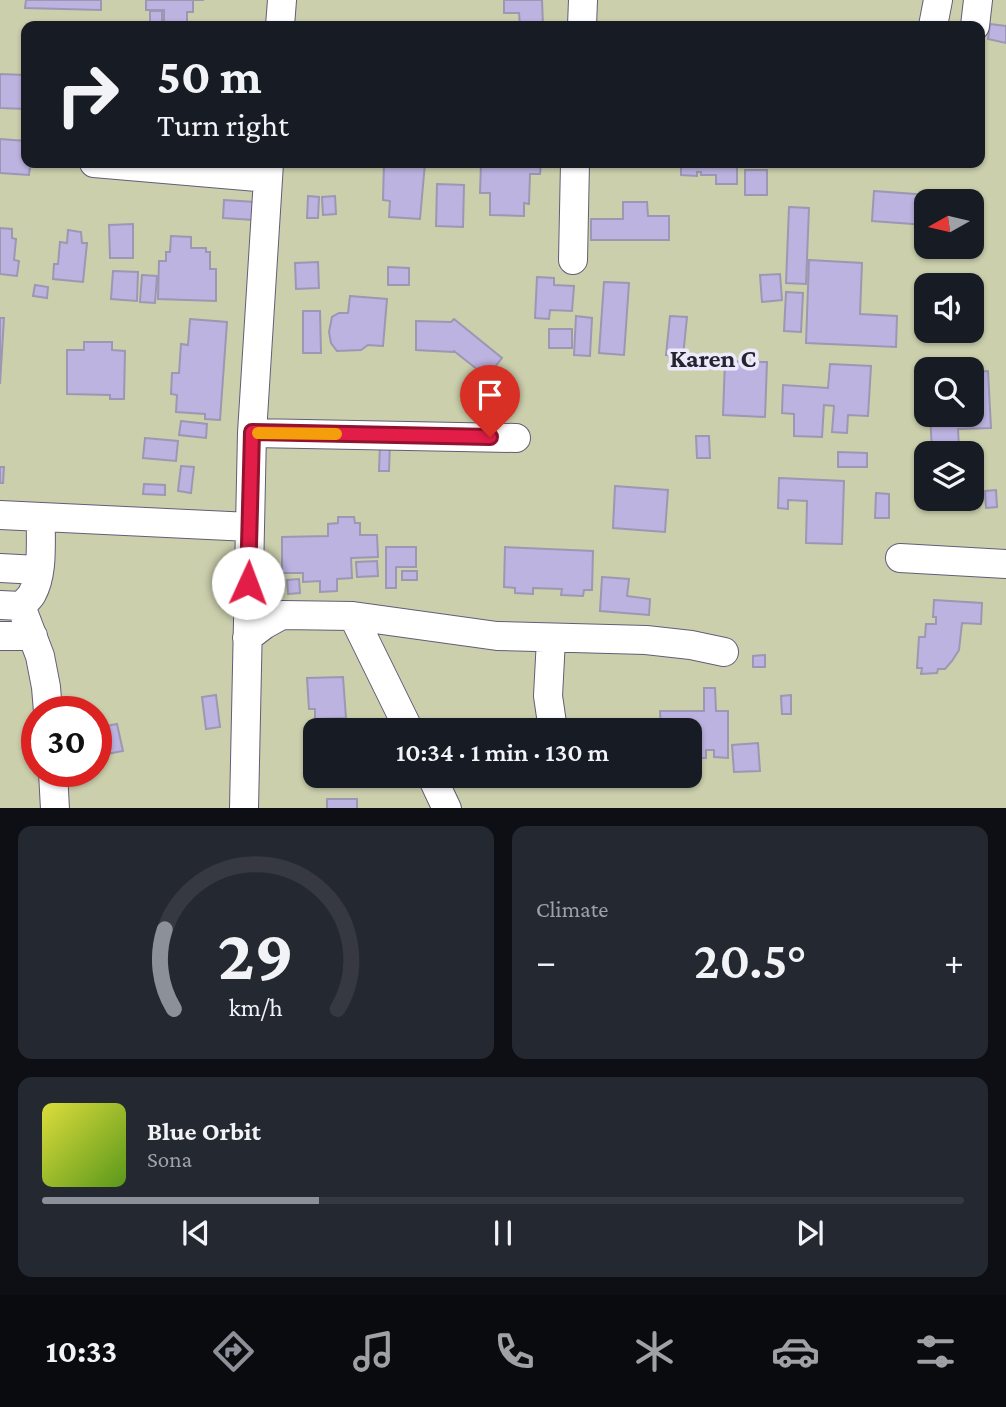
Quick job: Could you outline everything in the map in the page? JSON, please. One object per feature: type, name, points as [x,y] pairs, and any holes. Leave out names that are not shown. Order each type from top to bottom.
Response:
[{"type":"street","points":[[280,21],[282,0]]},
{"type":"street","points":[[582,21],[583,0]]},
{"type":"street","points":[[934,21],[938,0]]},
{"type":"street","points":[[976,21],[978,0]]},
{"type":"street","points":[[219,168],[269,170],[252,432],[244,808]]},
{"type":"street","points":[[573,260],[575,168]]},
{"type":"street","points":[[252,432],[516,438]]},
{"type":"street","points":[[0,515],[250,527]]},
{"type":"street","points":[[41,517],[37,582],[31,596],[10,605],[25,618],[33,636],[40,656],[46,696]]},
{"type":"street","points":[[900,558],[1006,564]]},
{"type":"street","points":[[0,568],[38,570]]},
{"type":"street","points":[[247,638],[282,615],[353,616],[497,636],[646,640],[724,652]]},
{"type":"street","points":[[353,616],[403,718]]},
{"type":"street","points":[[0,636],[33,636]]},
{"type":"street","points":[[551,639],[548,696],[551,718]]},
{"type":"street","points":[[53,787],[55,808]]},
{"type":"street","points":[[437,788],[447,808]]},
{"type":"green space","points":[[0,0],[1006,0],[1006,808],[0,808]]},
{"type":"building","points":[[26,0],[101,0],[101,10],[25,8]]},
{"type":"building","points":[[146,0],[193,0],[193,12],[187,12],[187,21],[164,21],[164,10],[146,10]]},
{"type":"building","points":[[504,0],[542,0],[543,21],[520,21],[519,13],[504,13]]},
{"type":"building","points":[[150,11],[162,11],[162,21],[150,21]]},
{"type":"building","points":[[990,24],[1006,26],[1006,43],[988,39]]},
{"type":"building","points":[[0,74],[21,75],[21,109],[0,108]]},
{"type":"building","points":[[0,139],[21,141],[21,168],[30,168],[29,175],[0,173]]},
{"type":"building","points":[[384,168],[425,168],[420,219],[389,217],[390,201],[383,200]]},
{"type":"building","points":[[481,168],[541,168],[540,174],[530,174],[529,204],[524,203],[524,216],[490,215],[490,193],[480,193]]},
{"type":"building","points":[[681,168],[737,168],[737,184],[716,184],[716,175],[701,175],[701,172],[697,172],[697,176],[681,175]]},
{"type":"building","points":[[745,170],[767,170],[767,195],[745,195]]},
{"type":"building","points":[[437,184],[464,185],[463,227],[436,226]]},
{"type":"building","points":[[874,191],[914,194],[914,224],[872,221]]},
{"type":"building","points":[[308,196],[319,197],[318,218],[307,218]]},
{"type":"building","points":[[335,196],[336,214],[323,215],[322,197]]},
{"type":"building","points":[[224,200],[255,202],[254,220],[223,218]]},
{"type":"building","points":[[623,202],[647,202],[648,216],[669,216],[669,240],[591,240],[591,219],[623,219]]},
{"type":"building","points":[[789,207],[809,208],[806,284],[786,283]]},
{"type":"building","points":[[133,224],[133,258],[110,258],[109,225]]},
{"type":"building","points":[[0,228],[12,229],[12,238],[16,239],[14,260],[19,261],[17,276],[0,274]]},
{"type":"building","points":[[68,230],[81,232],[82,243],[87,243],[83,282],[53,279],[54,264],[58,264],[60,242],[67,243]]},
{"type":"building","points":[[171,236],[191,237],[191,248],[206,248],[206,252],[210,252],[210,269],[216,269],[216,301],[158,299],[159,261],[166,261],[166,252],[170,252]]},
{"type":"building","points":[[809,260],[862,263],[860,314],[897,316],[896,347],[806,343]]},
{"type":"building","points":[[318,262],[319,288],[296,289],[295,263]]},
{"type":"building","points":[[388,267],[409,268],[409,285],[388,285]]},
{"type":"building","points":[[113,271],[138,272],[137,301],[111,299]]},
{"type":"building","points":[[780,274],[782,300],[762,302],[760,275]]},
{"type":"building","points":[[142,275],[157,276],[155,303],[140,302]]},
{"type":"building","points":[[537,277],[554,278],[554,285],[574,286],[572,311],[550,310],[549,319],[535,318]]},
{"type":"building","points":[[604,282],[629,283],[624,355],[599,353]]},
{"type":"building","points":[[35,285],[48,287],[47,298],[33,296]]},
{"type":"building","points":[[786,292],[803,293],[801,332],[784,331]]},
{"type":"building","points":[[350,296],[387,299],[383,346],[368,345],[361,350],[337,351],[331,343],[329,332],[332,317],[339,313],[348,313]]},
{"type":"building","points":[[303,311],[320,311],[321,353],[303,353]]},
{"type":"building","points":[[576,316],[592,318],[590,356],[574,355]]},
{"type":"building","points":[[670,316],[687,317],[683,356],[666,355]]},
{"type":"building","points":[[0,318],[4,318],[0,384]]},
{"type":"building","points":[[190,319],[227,322],[220,420],[205,419],[205,414],[176,412],[177,395],[171,394],[172,373],[179,373],[181,344],[188,345]]},
{"type":"building","points":[[454,319],[502,358],[487,377],[454,351],[416,350],[416,321],[451,322]]},
{"type":"building","points":[[549,329],[572,329],[572,348],[549,348]]},
{"type":"building","points":[[84,342],[112,342],[112,350],[125,351],[124,399],[110,399],[110,395],[67,394],[67,350],[84,350]]},
{"type":"building","points":[[725,361],[767,362],[765,417],[723,415]]},
{"type":"building","points":[[830,364],[871,366],[868,416],[848,415],[847,433],[832,432],[834,406],[824,405],[822,437],[794,436],[794,414],[782,413],[783,385],[828,388]]},
{"type":"building","points":[[984,371],[988,371],[991,428],[958,429],[959,441],[931,441],[931,427],[984,427]]},
{"type":"building","points":[[181,421],[207,424],[206,438],[179,435]]},
{"type":"building","points":[[696,436],[709,436],[710,458],[697,458]]},
{"type":"building","points":[[145,438],[178,441],[176,461],[143,458]]},
{"type":"building","points":[[380,443],[390,443],[389,471],[379,471]]},
{"type":"building","points":[[838,452],[867,453],[867,467],[838,467]]},
{"type":"building","points":[[181,466],[194,467],[191,493],[178,491]]},
{"type":"building","points":[[0,467],[4,467],[3,483],[0,483]]},
{"type":"building","points":[[779,478],[844,481],[842,544],[806,543],[807,501],[788,500],[788,509],[778,508]]},
{"type":"building","points":[[144,484],[165,485],[165,495],[143,494]]},
{"type":"building","points":[[615,486],[668,490],[665,532],[613,528]]},
{"type":"building","points":[[996,490],[997,507],[986,508],[985,491]]},
{"type":"building","points":[[876,493],[889,494],[889,518],[875,518]]},
{"type":"building","points":[[338,517],[354,517],[355,523],[360,523],[360,535],[377,535],[378,557],[351,558],[352,578],[337,579],[337,591],[320,592],[320,581],[303,582],[303,573],[282,573],[282,537],[328,536],[328,524],[338,523]]},
{"type":"building","points":[[386,547],[416,547],[416,567],[396,567],[396,588],[386,588]]},
{"type":"building","points":[[505,547],[593,551],[592,590],[584,590],[583,596],[561,595],[562,589],[533,588],[533,594],[515,593],[515,588],[504,587]]},
{"type":"building","points":[[377,561],[378,576],[357,577],[356,562]]},
{"type":"building","points":[[402,571],[417,571],[417,580],[402,580]]},
{"type":"building","points":[[602,577],[629,579],[627,596],[650,599],[649,615],[600,611]]},
{"type":"building","points":[[299,579],[300,593],[288,594],[287,580]]},
{"type":"building","points":[[934,600],[982,603],[981,624],[962,623],[959,650],[952,661],[945,669],[938,669],[937,673],[921,674],[922,668],[917,668],[919,637],[925,637],[926,624],[936,624],[936,617],[933,617]]},
{"type":"building","points":[[765,655],[765,667],[753,667],[753,656]]},
{"type":"building","points":[[343,677],[346,718],[315,718],[315,709],[309,709],[307,678]]},
{"type":"building","points":[[704,688],[715,688],[716,711],[728,711],[728,758],[714,757],[714,750],[706,750],[706,758],[702,758],[702,718],[660,718],[660,711],[704,711]]},
{"type":"building","points":[[216,695],[220,727],[206,729],[202,697]]},
{"type":"building","points":[[791,695],[791,714],[782,714],[781,696]]},
{"type":"building","points":[[117,724],[123,751],[112,753],[112,725]]},
{"type":"building","points":[[758,743],[760,771],[734,772],[732,745]]},
{"type":"building","points":[[327,799],[357,799],[357,808],[327,808]]},
{"type":"slow traffic","points":[[258,433],[336,434]]},
{"type":"district","name":"Karen C","points":[[713,358]]},
{"type":"route","points":[[248,583],[252,432],[490,437]]}]
